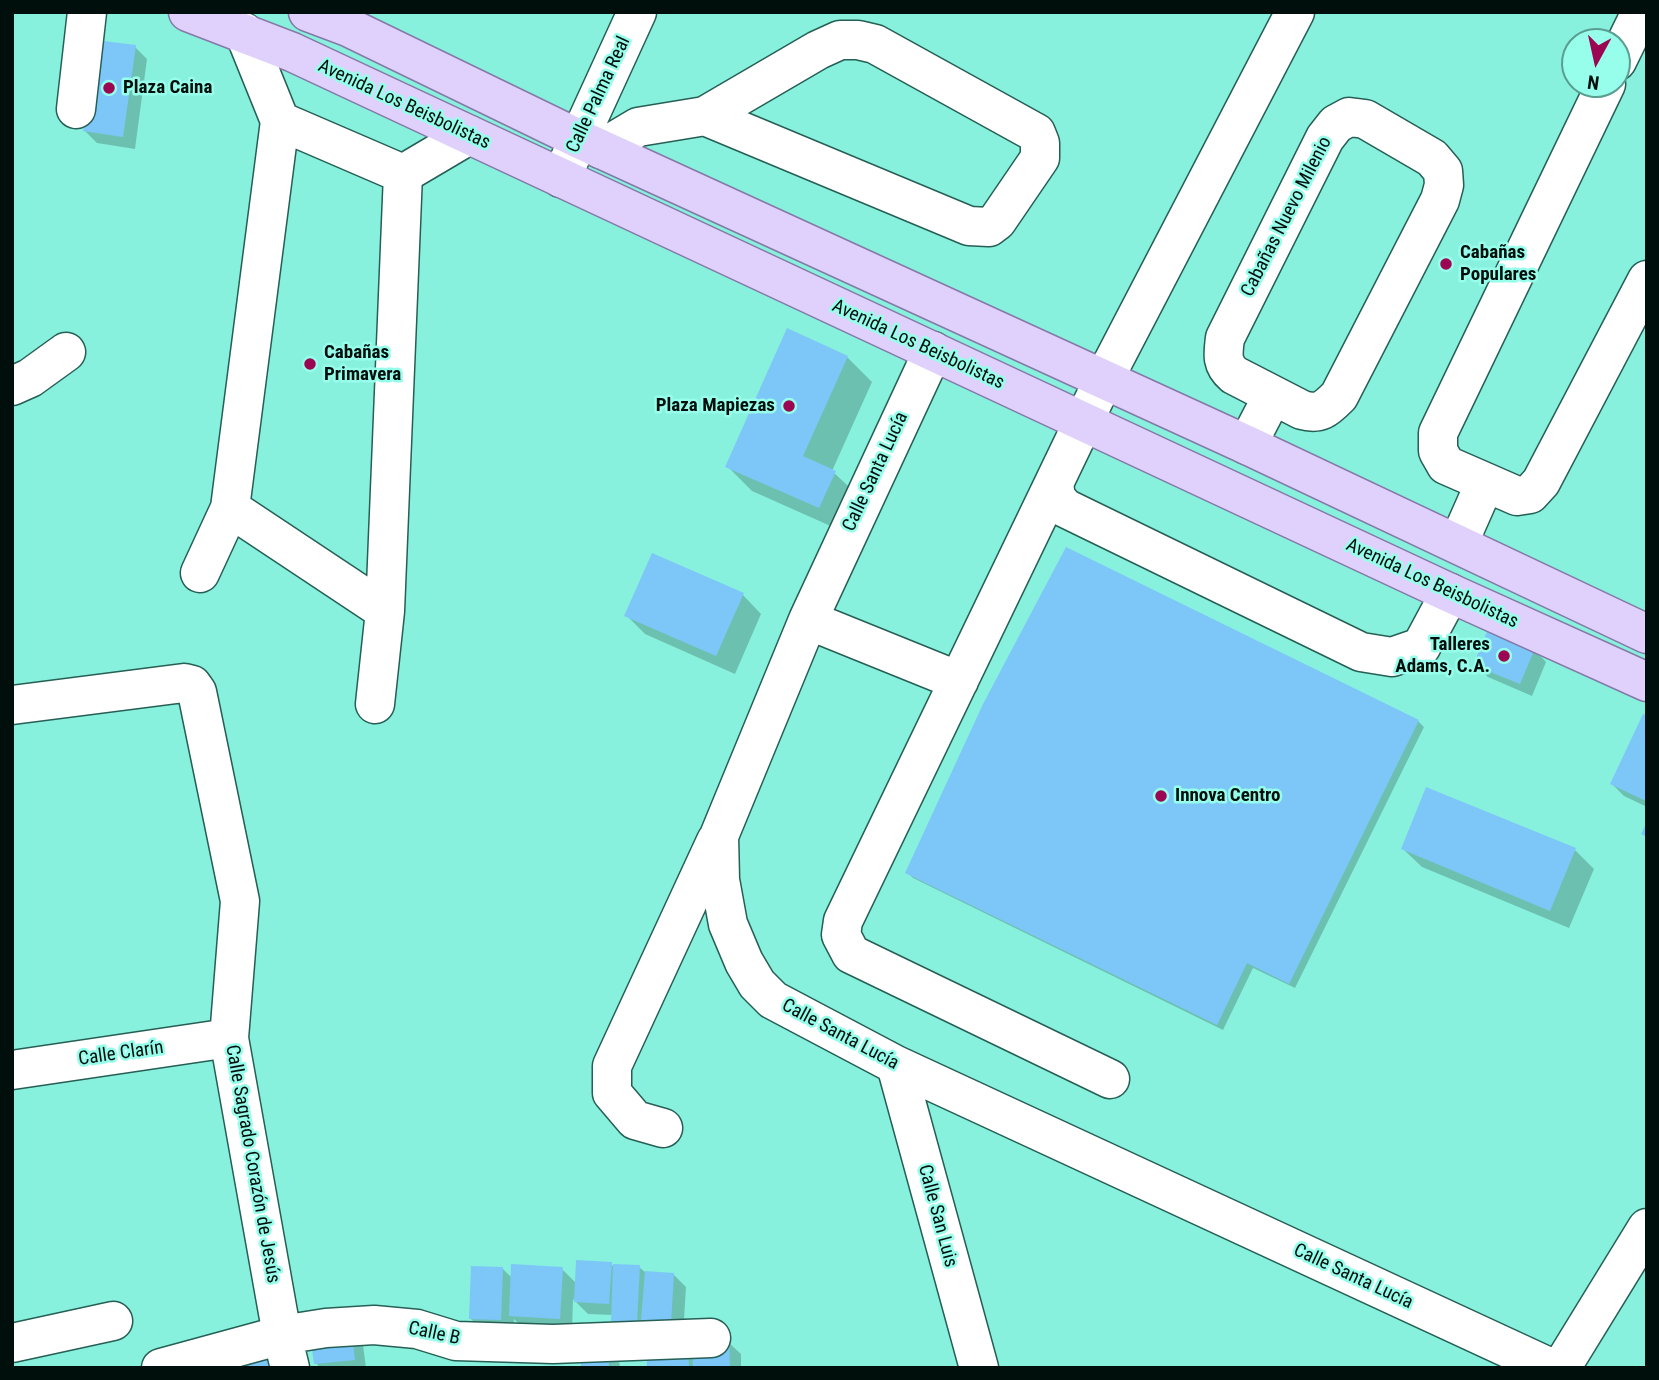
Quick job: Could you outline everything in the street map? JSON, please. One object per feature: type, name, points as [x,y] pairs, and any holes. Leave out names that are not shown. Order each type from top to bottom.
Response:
[{"type":"main road","name":"Avenida Los Beisbolistas","points":[[188,12],[244,32],[469,135],[1450,593],[1647,682]]},
{"type":"main road","points":[[308,12],[348,27],[590,144],[1247,445],[1647,634]]},
{"type":"street","points":[[76,109],[87,12]]},
{"type":"street","name":"Calle Palma Real","points":[[561,178],[590,144],[637,12]]},
{"type":"street","points":[[1110,1079],[851,954],[841,935],[843,921],[1103,381],[1295,12]]},
{"type":"street","points":[[1631,32],[1641,12]]},
{"type":"street","points":[[200,573],[230,508],[280,121],[244,32]]},
{"type":"street","points":[[590,144],[638,127],[705,116],[818,50],[839,40],[858,40],[875,44],[1036,133],[1040,143],[1040,158],[997,221],[989,227],[969,226],[705,116]]},
{"type":"street","points":[[1599,98],[1438,433],[1438,451],[1447,465],[1517,496],[1530,494],[1541,482],[1647,280]]},
{"type":"street","name":"Cabañas Nuevo Milenio","points":[[1349,117],[1365,119],[1432,158],[1443,171],[1444,185],[1440,200],[1339,397],[1324,411],[1313,414],[1273,395],[1226,369],[1222,358],[1226,338],[1325,138],[1336,124],[1349,117]]},
{"type":"street","points":[[280,121],[403,174]]},
{"type":"street","points":[[403,174],[469,135]]},
{"type":"street","points":[[375,704],[385,611],[403,174]]},
{"type":"street","name":"Calle Santa Lucía","points":[[933,351],[808,620],[719,836],[720,880],[728,924],[744,962],[757,984],[773,1000],[895,1065],[1551,1368]]},
{"type":"street","points":[[12,386],[30,378],[66,352]]},
{"type":"street","points":[[1247,445],[1273,395]]},
{"type":"street","points":[[1054,483],[1056,498],[1065,508],[1361,652],[1392,657],[1421,647],[1450,593]]},
{"type":"street","points":[[1458,544],[1485,483]]},
{"type":"street","points":[[230,508],[385,611]]},
{"type":"street","points":[[808,620],[959,681]]},
{"type":"street","name":"Calle Sagrado Corazón de Jesús","points":[[12,705],[184,684],[192,685],[197,692],[240,901],[229,1038],[286,1351]]},
{"type":"street","points":[[663,1128],[635,1121],[612,1093],[612,1066],[719,836]]},
{"type":"street","name":"Calle Clarín","points":[[12,1070],[229,1038]]},
{"type":"street","name":"Calle San Luis","points":[[895,1065],[979,1368]]},
{"type":"street","points":[[1561,1368],[1647,1228]]},
{"type":"street","points":[[12,1343],[113,1321]]},
{"type":"street","name":"Calle B","points":[[161,1368],[286,1351],[326,1328],[374,1325],[417,1329],[459,1354],[553,1344],[711,1338]]},
{"type":"building","name":"Plaza Caina","points":[[95,40],[136,45],[123,137],[83,131]]},
{"type":"building","name":"Plaza Mapiezas","points":[[787,328],[848,356],[803,456],[836,471],[819,508],[725,467]]},
{"type":"building","name":"Innova Centro","points":[[1066,547],[1419,720],[1289,984],[1247,963],[1217,1025],[905,873],[983,704]]},
{"type":"building","points":[[652,553],[744,593],[716,656],[624,616]]},
{"type":"building","name":"Talleres Adams, C.A.","points":[[1488,629],[1535,648],[1520,684],[1473,665]]},
{"type":"building","points":[[1643,714],[1647,716],[1646,801],[1610,784]]},
{"type":"building","points":[[1426,787],[1576,848],[1550,911],[1401,849]]},
{"type":"building","points":[[1647,822],[1647,837],[1641,834]]},
{"type":"building","points":[[576,1260],[612,1262],[609,1304],[574,1302]]},
{"type":"building","points":[[511,1264],[563,1267],[560,1319],[509,1316]]},
{"type":"building","points":[[613,1264],[640,1265],[637,1322],[611,1321]]},
{"type":"building","points":[[471,1266],[503,1267],[501,1320],[469,1319]]},
{"type":"building","points":[[645,1271],[674,1273],[671,1323],[641,1321]]},
{"type":"building","points":[[351,1330],[355,1360],[314,1364],[310,1335]]},
{"type":"building","points":[[729,1340],[730,1368],[693,1368],[692,1342]]},
{"type":"building","points":[[688,1344],[689,1368],[647,1368],[646,1346]]},
{"type":"building","points":[[608,1346],[609,1368],[581,1368],[580,1347]]},
{"type":"building","points":[[279,1351],[284,1368],[221,1368]]},
{"type":"place","name":"Plaza Caina","points":[[109,88]]},
{"type":"place","name":"Cabañas Populares","points":[[1446,264]]},
{"type":"place","name":"Cabañas Primavera","points":[[310,364]]},
{"type":"place","name":"Plaza Mapiezas","points":[[789,406]]},
{"type":"place","name":"Talleres Adams, C.A.","points":[[1504,656]]},
{"type":"place","name":"Innova Centro","points":[[1161,796]]}]
